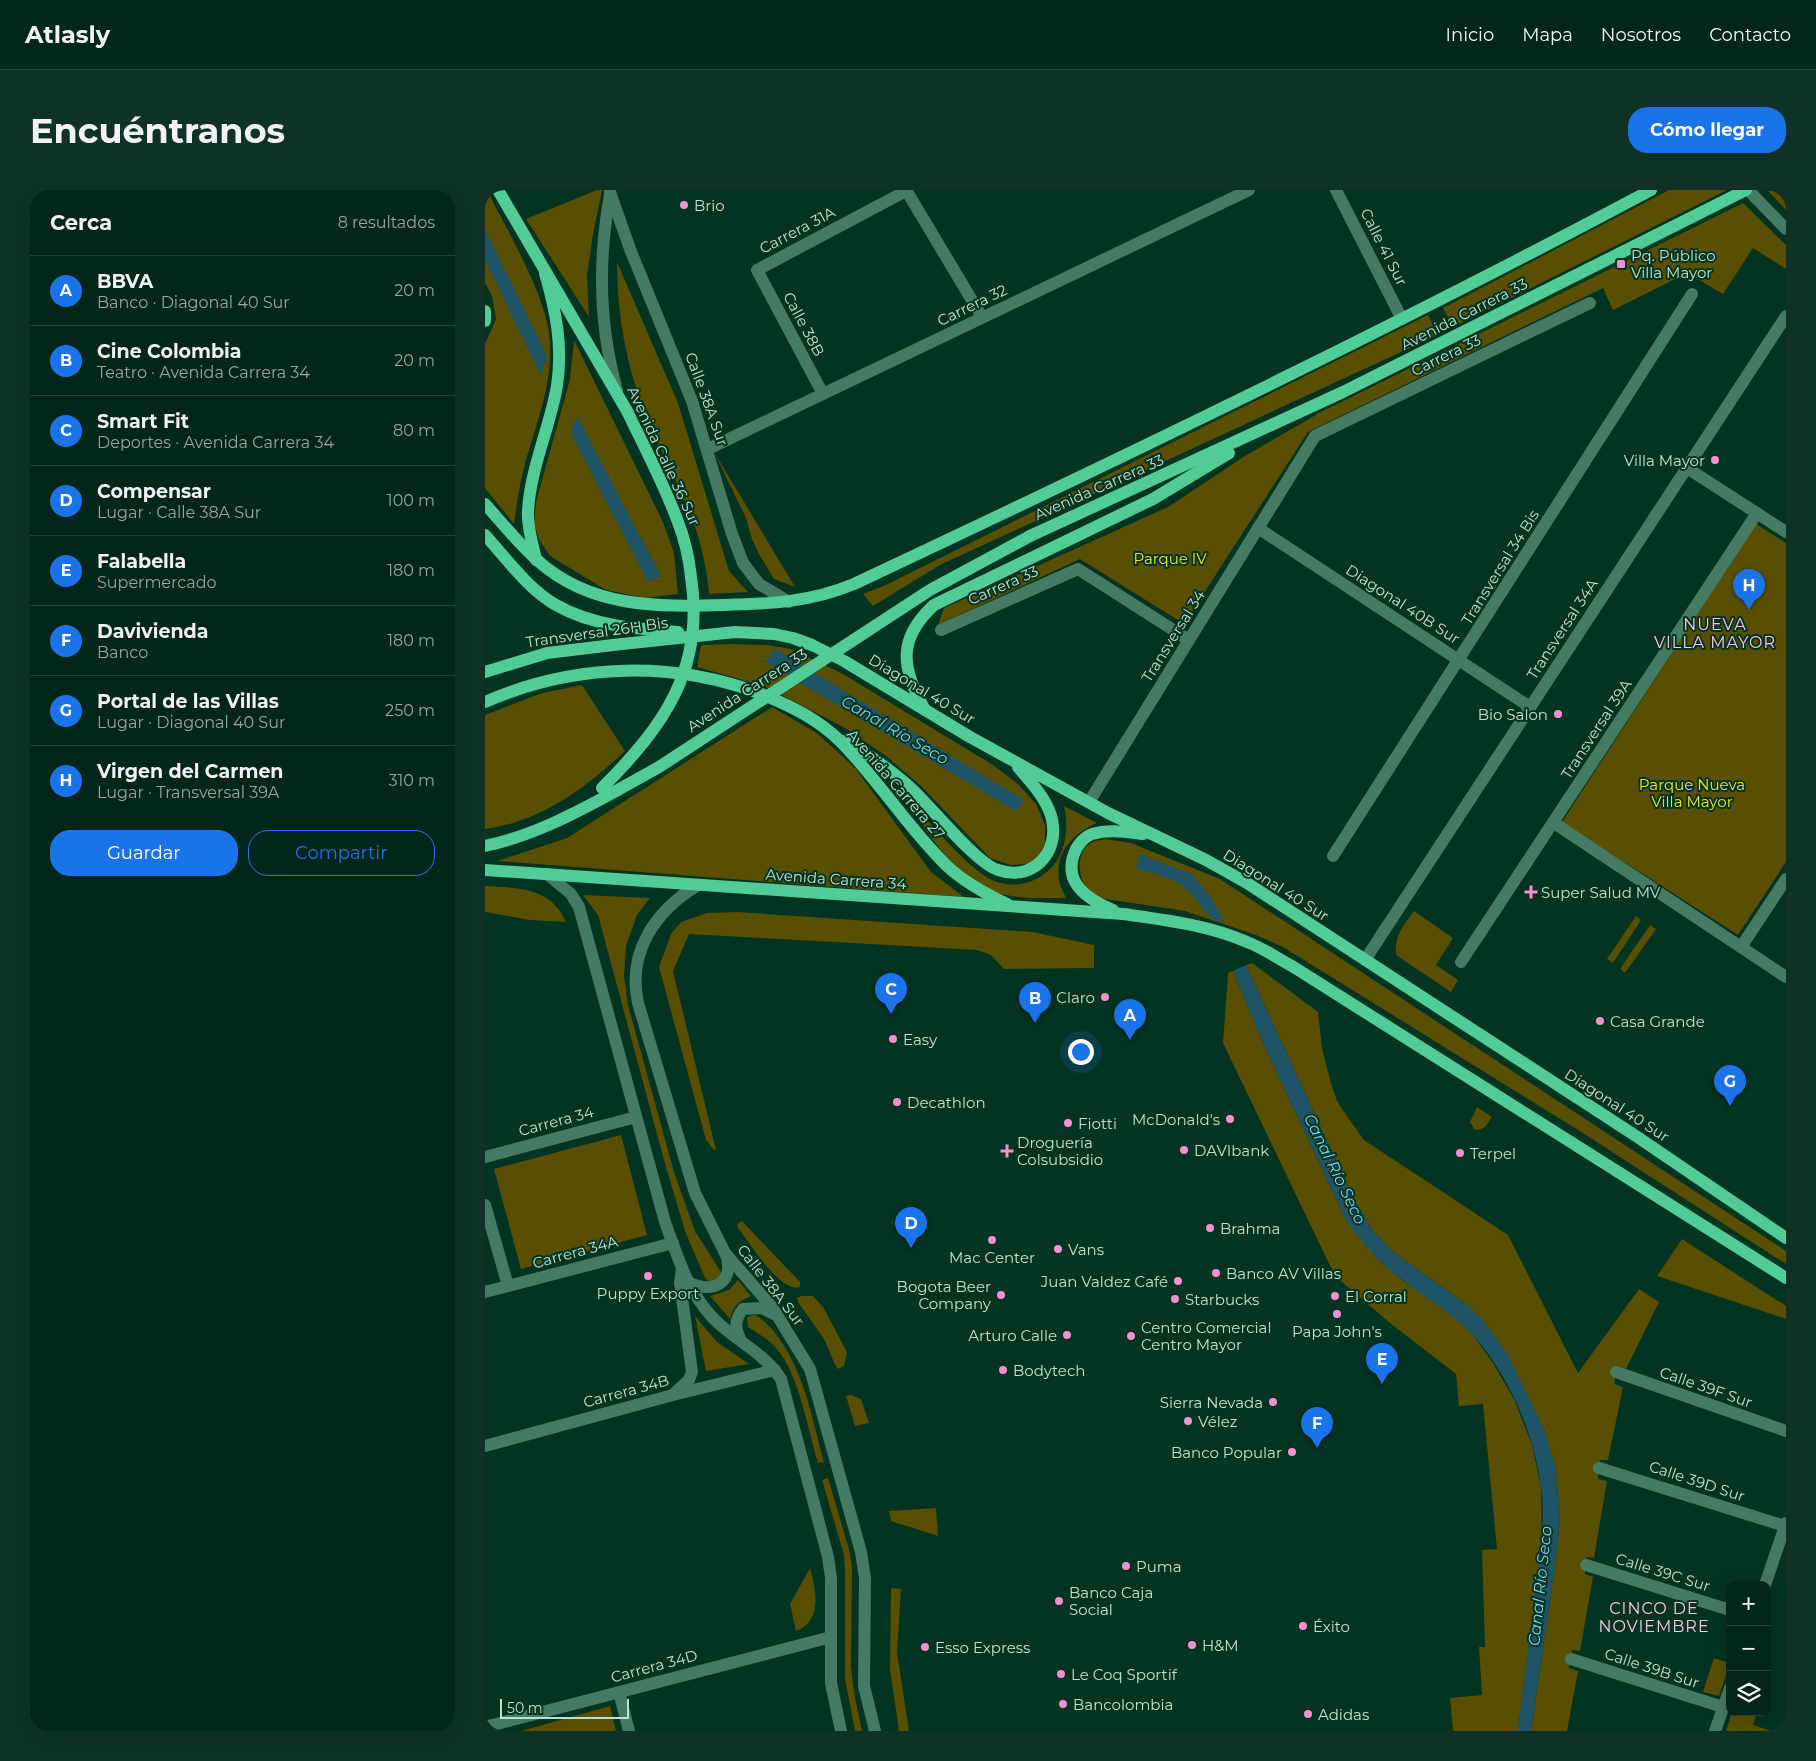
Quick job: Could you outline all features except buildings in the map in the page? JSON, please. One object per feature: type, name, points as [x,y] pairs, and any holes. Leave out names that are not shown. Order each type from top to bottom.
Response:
[{"type":"main road","name":"Avenida Calle 36 Sur","points":[[498,190],[627,411],[665,490],[685,542],[694,594],[695,617],[688,663],[668,708],[645,741],[602,788],[573,814]]},
{"type":"main road","name":"Avenida Carrera 33","points":[[485,504],[537,560],[576,586],[608,599],[636,605],[664,607],[789,602],[811,599],[854,584],[1402,319],[1651,190]]},
{"type":"main road","name":"Avenida Carrera 33","points":[[485,846],[521,837],[573,814],[659,767],[930,590],[1031,536],[1268,428],[1450,340],[1747,190]]},
{"type":"main road","points":[[537,560],[528,513],[559,369],[559,330],[545,273]]},
{"type":"main road","points":[[485,311],[485,319]]},
{"type":"main road","points":[[925,710],[910,679],[907,649],[910,632],[919,618],[934,605],[1153,499],[1268,428]]},
{"type":"main road","points":[[485,536],[536,590],[555,604],[585,618],[610,625],[647,630],[716,634]]},
{"type":"main road","name":"Diagonal 40 Sur","points":[[716,634],[757,632],[774,634],[812,645],[844,661],[1013,761],[1229,873],[1636,1136],[1786,1238]]},
{"type":"main road","name":"Transversal 26H Bis","points":[[485,672],[547,653],[716,634]]},
{"type":"main road","name":"Avenida Carrera 27","points":[[485,702],[534,683],[571,675],[613,670],[670,671],[719,680],[756,692],[782,703],[823,726],[853,755],[948,867],[969,883],[1015,908]]},
{"type":"main road","points":[[823,726],[879,763],[913,790],[989,866],[1002,871],[1021,873],[1033,870],[1044,861],[1054,838],[1053,824],[1041,795],[1013,761]]},
{"type":"main road","points":[[1153,835],[1105,832],[1090,835],[1081,841],[1075,850],[1071,868],[1077,887],[1088,898],[1123,914],[1203,928],[1249,943],[1292,966],[1786,1278]]},
{"type":"main road","points":[[485,870],[547,874]]},
{"type":"main road","name":"Avenida Carrera 34","points":[[547,874],[1123,914]]},
{"type":"street","points":[[906,190],[983,317]]},
{"type":"street","name":"Carrera 31A","points":[[757,270],[906,190]]},
{"type":"street","name":"Carrera 32","points":[[708,449],[1249,190]]},
{"type":"street","name":"Calle 41 Sur","points":[[1336,190],[1402,319]]},
{"type":"street","points":[[1747,190],[1786,229]]},
{"type":"street","points":[[611,191],[604,230],[601,268],[606,340],[618,393]]},
{"type":"street","name":"Calle 38A Sur","points":[[611,191],[629,249],[692,401],[732,534],[743,563],[763,587],[789,602]]},
{"type":"street","name":"Calle 38B","points":[[757,270],[823,394]]},
{"type":"street","name":"Transversal 34 Bis","points":[[1333,856],[1692,294]]},
{"type":"street","name":"Carrera 33","points":[[1315,436],[1590,303]]},
{"type":"street","name":"Transversal 34A","points":[[1365,960],[1786,316]]},
{"type":"street","name":"Transversal 34","points":[[1089,802],[1315,436]]},
{"type":"street","points":[[1687,468],[1786,532]]},
{"type":"street","name":"Transversal 39A","points":[[1461,962],[1757,513]]},
{"type":"street","name":"Diagonal 40B Sur","points":[[1258,528],[1530,707]]},
{"type":"street","name":"Carrera 33","points":[[941,630],[1078,568],[1189,640]]},
{"type":"street","points":[[1554,823],[1786,977]]},
{"type":"street","points":[[547,874],[571,894],[579,907],[636,1117],[682,1268],[712,1317],[775,1370],[783,1386],[828,1557],[831,1578],[831,1683],[841,1731]]},
{"type":"street","points":[[1741,947],[1786,879]]},
{"type":"street","name":"Calle 38A Sur","points":[[697,885],[671,903],[655,920],[637,958],[635,989],[695,1193],[725,1253],[778,1316],[809,1369],[861,1552],[865,1578],[864,1686],[875,1731]]},
{"type":"street","name":"Carrera 34","points":[[485,1157],[636,1117]]},
{"type":"street","points":[[485,1205],[508,1286]]},
{"type":"street","name":"Carrera 34A","points":[[485,1292],[673,1243]]},
{"type":"street","points":[[690,1283],[709,1288],[718,1286],[725,1279],[728,1271],[725,1253]]},
{"type":"street","points":[[673,1394],[689,1380],[692,1372],[680,1283],[682,1268]]},
{"type":"street","points":[[743,1344],[736,1324],[738,1315],[743,1309],[762,1308],[778,1316]]},
{"type":"street","name":"Carrera 34B","points":[[485,1446],[673,1394],[775,1370]]},
{"type":"street","name":"Calle 39F Sur","points":[[1616,1372],[1786,1431]]},
{"type":"street","name":"Calle 39D Sur","points":[[1599,1468],[1785,1525]]},
{"type":"street","points":[[1766,1581],[1785,1525]]},
{"type":"street","name":"Calle 39C Sur","points":[[1586,1565],[1726,1609]]},
{"type":"street","name":"Carrera 34D","points":[[485,1727],[831,1637]]},
{"type":"street","name":"Calle 39B Sur","points":[[1571,1659],[1723,1707]]},
{"type":"street","points":[[619,1692],[629,1731]]},
{"type":"street","points":[[1715,1731],[1726,1699]]},
{"type":"green space","points":[[485,190],[487,190],[514,241],[532,279],[540,298],[549,333],[550,365],[548,382],[524,468],[514,524],[485,488],[485,344],[496,319],[492,296],[485,283]]},
{"type":"green space","points":[[597,190],[602,190],[587,276],[589,317],[526,219]]},
{"type":"green space","points":[[1669,190],[1727,190],[1453,327],[1443,308]]},
{"type":"green space","points":[[1786,190],[1786,210],[1768,191]]},
{"type":"green space","name":"Parque IV","points":[[1743,203],[1786,245],[1786,269],[1753,248],[1723,294],[1687,273],[1613,310],[1603,288],[1308,432],[1184,624],[1080,559],[938,625],[944,608],[1168,507],[1245,456],[1319,413]]},
{"type":"green space","points":[[617,262],[678,403],[729,571],[748,592],[709,594],[706,568],[693,522],[646,415],[633,378],[621,321]]},
{"type":"green space","points":[[1428,315],[1438,335],[940,565],[873,606],[863,594],[886,585]]},
{"type":"green space","points":[[574,340],[663,522],[674,553],[678,594],[645,598],[606,590],[550,556],[539,539],[534,524],[536,502],[570,379]]},
{"type":"green space","points":[[714,452],[795,587],[774,579],[760,556],[752,539],[746,518]]},
{"type":"green space","name":"Parque Nueva Villa Mayor","points":[[1756,524],[1786,543],[1786,862],[1738,935],[1562,822]]},
{"type":"green space","points":[[701,645],[768,645],[791,649],[843,674],[993,765],[1018,784],[1036,804],[1045,825],[1045,844],[1040,856],[1027,864],[1011,865],[990,858],[921,786],[886,756],[845,728],[764,686],[697,667]]},
{"type":"green space","points":[[582,685],[625,751],[594,778],[561,801],[525,819],[485,829],[485,715],[542,693]]},
{"type":"green space","points":[[772,707],[817,733],[856,769],[931,872],[964,897],[497,861],[567,838]]},
{"type":"green space","points":[[899,789],[957,852],[981,874],[1000,883],[1016,884],[1032,881],[1046,873],[1057,861],[1065,838],[1066,821],[1064,806],[1097,823],[1081,832],[1068,844],[1063,852],[1060,860],[1059,880],[1066,898],[1028,898],[1005,895],[987,889],[956,867],[931,837]]},
{"type":"green space","points":[[1106,839],[1131,843],[1220,879],[1786,1251],[1786,1264],[1578,1130],[1283,947],[1256,935],[1185,911],[1105,899],[1094,894],[1085,886],[1081,876],[1081,857],[1086,846]]},
{"type":"green space","points":[[485,886],[522,889],[543,896],[560,910],[566,922],[530,920],[485,912]]},
{"type":"green space","points":[[583,895],[650,898],[637,915],[626,946],[624,976],[628,1005],[674,1172],[695,1231],[721,1272],[720,1278],[710,1282],[705,1278],[685,1231],[598,915]]},
{"type":"green space","points":[[1414,911],[1453,938],[1436,965],[1458,980],[1451,992],[1396,955],[1398,937]]},
{"type":"green space","points":[[738,912],[1033,932],[1094,945],[1094,968],[1004,969],[991,955],[977,950],[689,934],[673,971],[716,1150],[706,1140],[659,967],[671,934],[681,922],[707,913]]},
{"type":"green space","points":[[1636,916],[1641,920],[1613,963],[1607,959]]},
{"type":"green space","points":[[1650,925],[1656,929],[1625,973],[1620,969]]},
{"type":"green space","points":[[1252,963],[1318,1012],[1322,1048],[1337,1101],[1364,1140],[1508,1235],[1578,1373],[1639,1289],[1659,1302],[1626,1369],[1618,1366],[1614,1384],[1623,1387],[1608,1460],[1600,1460],[1598,1479],[1607,1481],[1594,1558],[1587,1557],[1585,1574],[1593,1577],[1580,1651],[1572,1650],[1569,1668],[1578,1671],[1567,1731],[1531,1731],[1555,1567],[1560,1517],[1555,1465],[1463,1302],[1393,1252],[1370,1227],[1354,1199],[1246,965]]},
{"type":"green space","points":[[1233,971],[1264,1045],[1345,1218],[1380,1261],[1402,1280],[1453,1315],[1473,1335],[1493,1363],[1514,1399],[1532,1445],[1541,1487],[1542,1544],[1518,1731],[1453,1731],[1450,1698],[1482,1695],[1479,1647],[1485,1647],[1482,1550],[1497,1549],[1483,1404],[1459,1406],[1456,1374],[1390,1323],[1335,1276],[1223,1043],[1228,973]]},
{"type":"green space","points":[[1477,1107],[1492,1117],[1485,1127],[1477,1130],[1474,1129],[1470,1122]]},
{"type":"green space","points":[[621,1135],[647,1235],[521,1269],[494,1169]]},
{"type":"green space","points":[[742,1221],[800,1282],[800,1287],[792,1287],[784,1283],[757,1255],[738,1228],[737,1224]]},
{"type":"green space","points":[[1682,1239],[1786,1306],[1786,1319],[1657,1276]]},
{"type":"green space","points":[[738,1280],[751,1296],[737,1304],[730,1319],[710,1296],[729,1290]]},
{"type":"green space","points":[[813,1296],[823,1307],[847,1352],[844,1366],[837,1369],[824,1339],[798,1302],[797,1298]]},
{"type":"green space","points":[[754,1315],[769,1326],[790,1356],[810,1408],[824,1462],[818,1463],[797,1387],[784,1360],[773,1345],[748,1327],[747,1317]]},
{"type":"green space","points":[[695,1316],[717,1342],[749,1364],[706,1371]]},
{"type":"green space","points":[[851,1395],[861,1399],[869,1423],[855,1426],[846,1396]]},
{"type":"green space","points":[[828,1478],[850,1553],[852,1568],[851,1667],[862,1731],[855,1731],[845,1679],[844,1555],[822,1480]]},
{"type":"green space","points":[[936,1508],[938,1536],[891,1521],[889,1511]]},
{"type":"green space","points":[[810,1568],[815,1595],[814,1612],[805,1626],[796,1631],[790,1604]]},
{"type":"green space","points":[[891,1588],[901,1589],[897,1652],[909,1731],[899,1731],[890,1669]]},
{"type":"green space","points":[[1714,1658],[1726,1662],[1726,1675],[1719,1696],[1703,1692]]},
{"type":"green space","points":[[610,1706],[616,1731],[521,1731]]},
{"type":"green space","points":[[1731,1716],[1756,1716],[1753,1725],[1771,1731],[1726,1731]]},
{"type":"water","points":[[485,229],[547,356],[541,376],[485,260]]},
{"type":"water","points":[[577,416],[661,576],[648,582],[571,433]]},
{"type":"water","name":"Canal Río Seco","points":[[775,649],[1024,800],[1016,811],[765,662]]},
{"type":"water","points":[[1140,854],[1193,875],[1213,900],[1225,923],[1211,917],[1184,887],[1167,878],[1136,868]]},
{"type":"water","name":"Canal Río Seco","points":[[1246,965],[1354,1199],[1370,1227],[1393,1252],[1463,1302],[1483,1320],[1509,1356],[1544,1429],[1555,1465],[1560,1517],[1555,1567],[1531,1731],[1518,1731],[1540,1555],[1543,1514],[1538,1467],[1526,1426],[1508,1386],[1485,1350],[1472,1334],[1379,1260],[1364,1244],[1345,1218],[1264,1045],[1233,971]]},
{"type":"place","name":"Brio","points":[[684,205]]},
{"type":"place","name":"Pq. Público Villa Mayor","points":[[1621,264]]},
{"type":"place","name":"Villa Mayor","points":[[1715,460]]},
{"type":"place","name":"Virgen del Carmen","points":[[1749,610]]},
{"type":"place","name":"Bio Salon","points":[[1558,714]]},
{"type":"place","name":"Super Salud MV","points":[[1531,892]]},
{"type":"place","name":"Claro","points":[[1105,997]]},
{"type":"place","name":"Smart Fit","points":[[891,1014]]},
{"type":"place","name":"Casa Grande","points":[[1600,1021]]},
{"type":"place","name":"Cine Colombia","points":[[1035,1023]]},
{"type":"place","name":"Easy","points":[[893,1039]]},
{"type":"place","name":"BBVA","points":[[1130,1040]]},
{"type":"place","name":"Decathlon","points":[[897,1102]]},
{"type":"place","name":"Portal de las Villas","points":[[1730,1106]]},
{"type":"place","name":"McDonald's","points":[[1230,1119]]},
{"type":"place","name":"Fiotti","points":[[1068,1123]]},
{"type":"place","name":"DAVIbank","points":[[1184,1150]]},
{"type":"place","name":"Droguería Colsubsidio","points":[[1007,1151]]},
{"type":"place","name":"Terpel","points":[[1460,1153]]},
{"type":"place","name":"Brahma","points":[[1210,1228]]},
{"type":"place","name":"Mac Center","points":[[992,1240]]},
{"type":"place","name":"Compensar","points":[[911,1248]]},
{"type":"place","name":"Vans","points":[[1058,1249]]},
{"type":"place","name":"Banco AV Villas","points":[[1216,1273]]},
{"type":"place","name":"Puppy Export","points":[[648,1276]]},
{"type":"place","name":"Juan Valdez Café","points":[[1178,1281]]},
{"type":"place","name":"Bogota Beer Company","points":[[1001,1295]]},
{"type":"place","name":"El Corral","points":[[1335,1296]]},
{"type":"place","name":"Starbucks","points":[[1175,1299]]},
{"type":"place","name":"Papa John's","points":[[1337,1314]]},
{"type":"place","name":"Arturo Calle","points":[[1067,1335]]},
{"type":"place","name":"Centro Comercial Centro Mayor","points":[[1131,1336]]},
{"type":"place","name":"Bodytech","points":[[1003,1370]]},
{"type":"place","name":"Falabella","points":[[1382,1384]]},
{"type":"place","name":"Sierra Nevada","points":[[1273,1402]]},
{"type":"place","name":"Vélez","points":[[1188,1421]]},
{"type":"place","name":"Davivienda","points":[[1317,1448]]},
{"type":"place","name":"Banco Popular","points":[[1292,1452]]},
{"type":"place","name":"Puma","points":[[1126,1566]]},
{"type":"place","name":"Banco Caja Social","points":[[1059,1601]]},
{"type":"place","name":"Éxito","points":[[1303,1626]]},
{"type":"place","name":"H&M","points":[[1192,1645]]},
{"type":"place","name":"Esso Express","points":[[925,1647]]},
{"type":"place","name":"Le Coq Sportif","points":[[1061,1674]]},
{"type":"place","name":"Bancolombia","points":[[1063,1704]]},
{"type":"place","name":"Adidas","points":[[1308,1714]]},
{"type":"district","name":"NUEVA VILLA MAYOR","points":[[1715,633]]},
{"type":"district","name":"CINCO DE NOVIEMBRE","points":[[1654,1617]]}]
